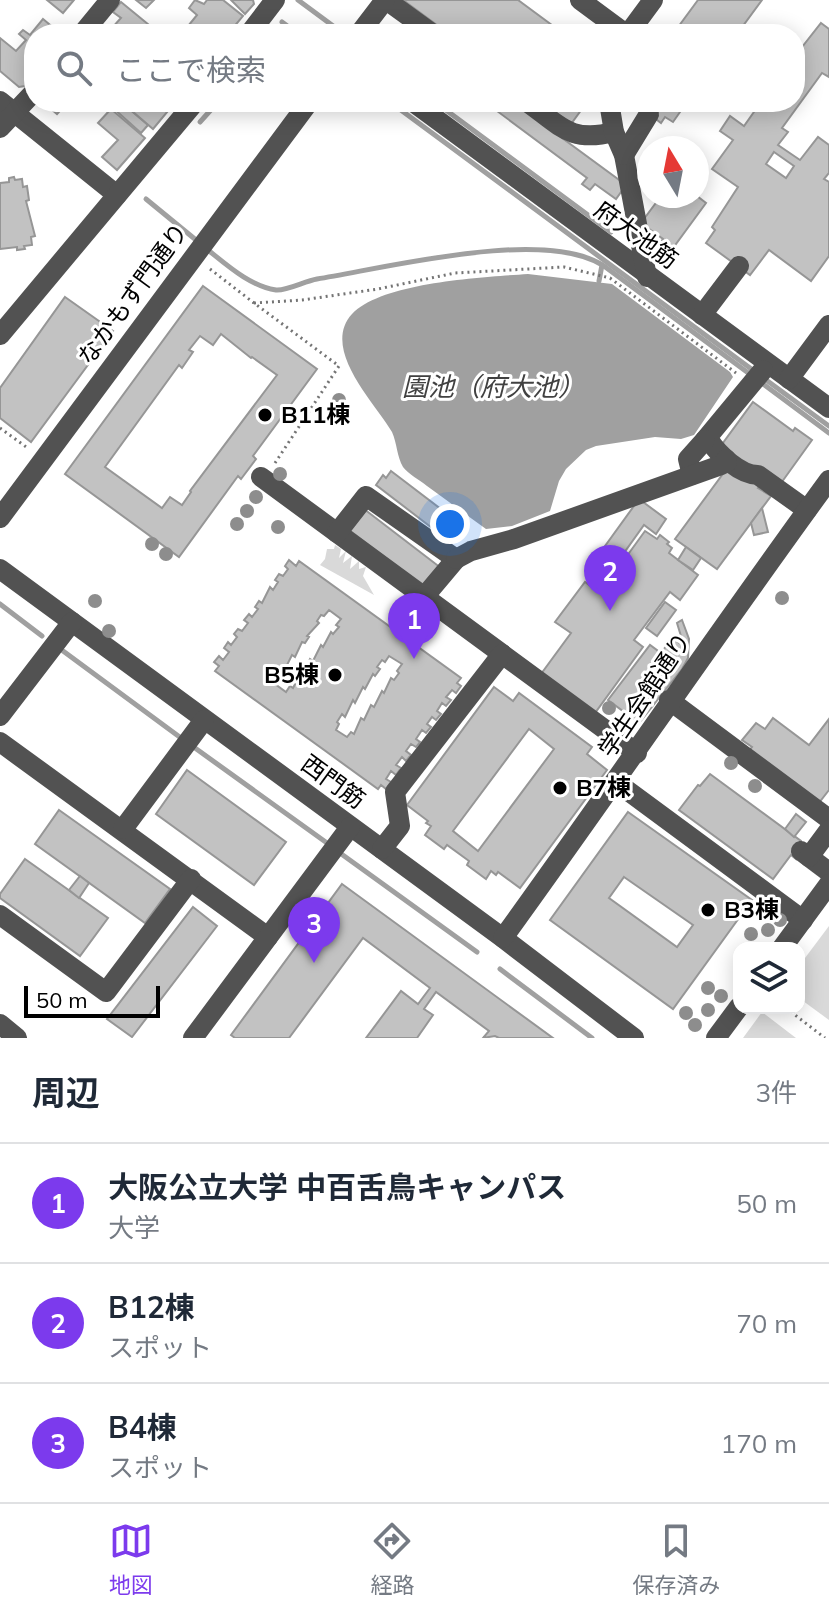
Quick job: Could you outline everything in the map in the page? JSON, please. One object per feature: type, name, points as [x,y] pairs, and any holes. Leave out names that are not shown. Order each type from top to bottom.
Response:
[{"type":"street","points":[[90,24],[110,0]]},
{"type":"street","points":[[257,24],[275,0]]},
{"type":"street","points":[[367,24],[385,0],[419,24]]},
{"type":"street","points":[[580,0],[613,24]]},
{"type":"street","points":[[635,24],[653,0]]},
{"type":"street","points":[[24,100],[5,114],[117,195]]},
{"type":"street","points":[[0,335],[187,112]]},
{"type":"street","name":"なかもず門通り","points":[[0,518],[302,112]]},
{"type":"street","name":"府大池筋","points":[[426,112],[702,315],[760,373],[789,379],[829,408]]},
{"type":"street","points":[[541,112],[580,137],[614,132]]},
{"type":"street","points":[[611,112],[614,132],[624,155],[647,277]]},
{"type":"street","points":[[624,155],[649,114]]},
{"type":"street","points":[[702,315],[739,266]]},
{"type":"street","points":[[789,379],[829,325]]},
{"type":"street","points":[[692,475],[688,459],[760,373]]},
{"type":"street","points":[[705,440],[709,440],[726,459],[750,475],[758,475],[807,510]]},
{"type":"street","points":[[424,597],[456,559],[471,551],[514,539],[692,475],[725,463],[726,459]]},
{"type":"street","points":[[262,478],[637,753]]},
{"type":"street","name":"学生会館通り","points":[[503,938],[637,753],[669,700],[829,480]]},
{"type":"street","points":[[337,533],[366,496],[456,559]]},
{"type":"street","name":"西門筋","points":[[0,569],[503,938],[634,1038]]},
{"type":"street","points":[[0,716],[72,622]]},
{"type":"street","points":[[382,849],[400,826],[395,792],[502,654]]},
{"type":"street","points":[[669,700],[829,819]]},
{"type":"street","points":[[123,829],[204,720]]},
{"type":"street","points":[[0,742],[268,937]]},
{"type":"street","points":[[616,782],[803,920]]},
{"type":"street","points":[[193,1038],[350,827]]},
{"type":"street","points":[[829,830],[805,854],[829,872]]},
{"type":"street","points":[[0,915],[106,992],[191,879]]},
{"type":"street","points":[[786,942],[829,884]]},
{"type":"street","points":[[716,1038],[734,1014]]},
{"type":"street","points":[[0,1024],[17,1038]]},
{"type":"path","points":[[193,258],[339,366],[262,478]]},
{"type":"path","points":[[254,303],[302,300],[471,272],[564,267],[604,275],[760,373]]},
{"type":"path","points":[[0,428],[44,459]]},
{"type":"path","points":[[794,1014],[825,1038]]},
{"type":"shaded area","points":[[335,545],[341,549],[339,558],[346,551],[343,563],[352,556],[350,569],[359,561],[359,569],[366,567],[363,576],[374,595],[320,565],[327,549],[334,549]]},
{"type":"shaded area","points":[[829,926],[829,1020],[805,1002],[805,958]]},
{"type":"shaded area","points":[[761,1014],[765,1014],[796,1038],[743,1038]]},
{"type":"water","name":"園池（府大池）","points":[[528,274],[612,284],[733,377],[694,435],[681,439],[655,437],[586,450],[566,469],[550,511],[512,526],[486,529],[403,467],[392,432],[346,359],[342,343],[344,328],[352,314],[366,303],[386,295],[435,283]]},
{"type":"building","points":[[47,0],[74,0],[63,13]]},
{"type":"building","points":[[136,0],[154,0],[146,8]]},
{"type":"building","points":[[195,0],[204,4],[207,0],[223,0],[243,16],[236,24],[190,24],[197,15],[189,8]]},
{"type":"building","points":[[231,0],[253,0],[254,4],[245,14]]},
{"type":"building","points":[[403,0],[518,0],[550,24],[435,24]]},
{"type":"building","points":[[698,0],[762,0],[744,24],[680,24]]},
{"type":"building","points":[[121,2],[148,24],[116,24],[121,18],[113,12]]},
{"type":"building","points":[[821,23],[829,29],[829,77],[822,73],[805,96],[805,43]]},
{"type":"building","points":[[0,38],[16,51],[24,42],[24,86],[19,87],[0,71]]},
{"type":"building","points":[[108,112],[115,112],[145,138],[117,170],[102,157],[118,140],[98,123]]},
{"type":"building","points":[[118,112],[133,112],[148,125],[141,133]]},
{"type":"building","points":[[133,112],[167,112],[153,129]]},
{"type":"building","points":[[498,112],[527,112],[626,185],[616,199],[595,184],[590,190],[582,184],[587,178]]},
{"type":"building","points":[[555,112],[580,112],[571,124]]},
{"type":"building","points":[[647,112],[680,112],[673,122],[665,117],[661,123]]},
{"type":"building","points":[[754,112],[794,112],[782,128],[788,132],[778,145],[800,160],[818,137],[829,145],[829,173],[824,179],[829,182],[829,256],[811,281],[769,250],[750,275],[706,243],[715,230],[712,227],[738,187],[712,169],[733,140],[720,131],[730,116],[744,126]],"holes":[[[774,152],[794,166],[786,178],[766,164]]]},
{"type":"building","points":[[14,177],[15,180],[22,179],[23,187],[27,186],[29,200],[26,201],[35,236],[31,237],[32,245],[24,246],[25,249],[0,249],[0,183],[9,182],[9,178]]},
{"type":"building","points":[[652,208],[702,208],[673,248],[669,245],[666,249],[659,244],[663,239],[641,223]]},
{"type":"building","name":"B11棟","points":[[203,286],[317,369],[253,456],[256,459],[241,479],[238,476],[179,557],[65,474]],"holes":[[[221,334],[277,375],[182,505],[170,497],[162,508],[105,467],[179,365],[182,368],[193,352],[189,350],[200,336],[213,345]]]},
{"type":"building","points":[[65,297],[113,331],[31,442],[0,418],[0,388]]},
{"type":"building","points":[[753,402],[793,431],[795,428],[812,440],[779,486],[720,447]]},
{"type":"building","points":[[728,467],[763,482],[758,488],[771,496],[717,569],[675,539]]},
{"type":"building","points":[[391,471],[454,519],[450,524],[458,529],[449,541],[376,485],[383,475],[386,478]]},
{"type":"building","points":[[639,499],[666,519],[656,534],[644,525],[616,564],[600,553]]},
{"type":"building","points":[[762,508],[768,532],[754,535],[751,523]]},
{"type":"building","points":[[364,509],[441,568],[423,586],[349,530]]},
{"type":"building","points":[[645,531],[657,539],[660,535],[669,542],[667,544],[672,548],[669,553],[698,575],[680,600],[670,592],[634,640],[643,647],[595,713],[541,674],[571,633],[555,622],[585,582],[600,593]]},
{"type":"building","points":[[686,547],[701,558],[693,570],[678,560]]},
{"type":"building","name":"B5棟","points":[[289,560],[296,566],[299,561],[461,678],[457,683],[461,686],[456,693],[452,690],[446,697],[451,700],[446,706],[442,703],[437,711],[441,714],[436,720],[432,717],[427,724],[431,727],[426,733],[422,730],[416,739],[420,742],[416,747],[411,744],[406,751],[411,755],[406,761],[402,757],[396,765],[401,768],[396,775],[391,771],[386,779],[391,782],[386,789],[381,785],[378,789],[215,671],[219,666],[214,662],[219,656],[223,660],[229,652],[224,648],[237,637],[234,634],[238,629],[242,631],[248,623],[244,620],[249,614],[252,617],[258,609],[255,607],[259,601],[262,603],[270,587],[273,590],[279,574],[283,576],[288,569],[285,566]],"holes":[[[329,610],[341,619],[336,625],[339,627],[333,634],[331,632],[293,688],[290,686],[286,692],[275,684],[279,679],[276,677],[281,669],[284,671],[292,655],[295,657],[302,642],[305,643],[319,623],[317,621],[321,615],[324,616]],[[389,656],[402,664],[397,671],[399,673],[394,680],[391,678],[364,720],[361,718],[354,734],[351,732],[347,737],[336,730],[337,722],[342,714],[345,717],[353,700],[355,703],[363,687],[365,689],[373,674],[375,676],[380,669],[377,667],[382,660],[385,662]]]},
{"type":"building","points":[[665,602],[676,610],[657,636],[646,628]]},
{"type":"building","points":[[682,620],[689,639],[688,658],[639,723],[608,700],[650,645],[661,653],[672,638],[684,646],[677,623]]},
{"type":"building","name":"B7棟","points":[[494,687],[513,701],[519,693],[592,747],[587,754],[607,770],[520,888],[498,872],[496,875],[491,871],[486,879],[447,845],[444,849],[425,835],[431,826],[426,823],[428,821],[407,805]],"holes":[[[529,729],[554,749],[478,851],[453,831]]]},
{"type":"building","points":[[773,718],[809,745],[829,719],[829,790],[818,804],[748,752],[752,747],[742,740],[756,723],[765,729]]},
{"type":"building","points":[[187,770],[286,842],[254,885],[156,814]]},
{"type":"building","points":[[710,774],[801,841],[796,859],[791,855],[773,879],[679,810]]},
{"type":"building","points":[[59,810],[170,889],[145,923],[35,844]]},
{"type":"building","name":"B3棟","points":[[628,812],[752,900],[673,1009],[550,920]],"holes":[[[624,877],[693,925],[677,947],[609,898]]]},
{"type":"building","points":[[796,814],[806,822],[794,837],[785,829]]},
{"type":"building","points":[[25,859],[108,918],[80,956],[0,898]]},
{"type":"building","points":[[80,876],[89,883],[79,898],[69,890]]},
{"type":"building","points":[[342,884],[553,1038],[483,1038],[489,1031],[436,992],[424,1009],[433,1015],[417,1038],[366,1038],[401,991],[418,1004],[430,988],[363,938],[289,1038],[235,1038],[231,1035]]},
{"type":"building","points":[[193,907],[217,926],[132,1037],[107,1019]]},
{"type":"waterway","points":[[298,0],[330,24]]},
{"type":"waterway","points":[[200,122],[209,112]]},
{"type":"waterway","points":[[404,112],[754,371]]},
{"type":"waterway","points":[[449,112],[611,232]]},
{"type":"waterway","points":[[146,199],[196,240]]},
{"type":"waterway","points":[[208,250],[248,280],[276,290],[317,279],[464,254],[544,250],[578,255],[604,266],[751,375]]},
{"type":"waterway","points":[[599,281],[602,265]]},
{"type":"waterway","points":[[762,377],[829,426]]},
{"type":"waterway","points":[[759,381],[829,433]]},
{"type":"waterway","points":[[0,604],[42,636]]},
{"type":"waterway","points":[[59,648],[181,738]]},
{"type":"waterway","points":[[195,748],[327,843]]},
{"type":"waterway","points":[[340,853],[477,952]]},
{"type":"waterway","points":[[500,969],[592,1038]]},
{"type":"place","name":"B11棟","points":[[265,415]]},
{"type":"place","name":"B12棟","points":[[610,611]]},
{"type":"place","name":"大阪公立大学 中百舌鳥キャンパス","points":[[414,659]]},
{"type":"place","name":"B5棟","points":[[335,675]]},
{"type":"place","name":"B7棟","points":[[560,788]]},
{"type":"place","name":"B3棟","points":[[708,910]]},
{"type":"place","name":"B4棟","points":[[314,963]]}]
